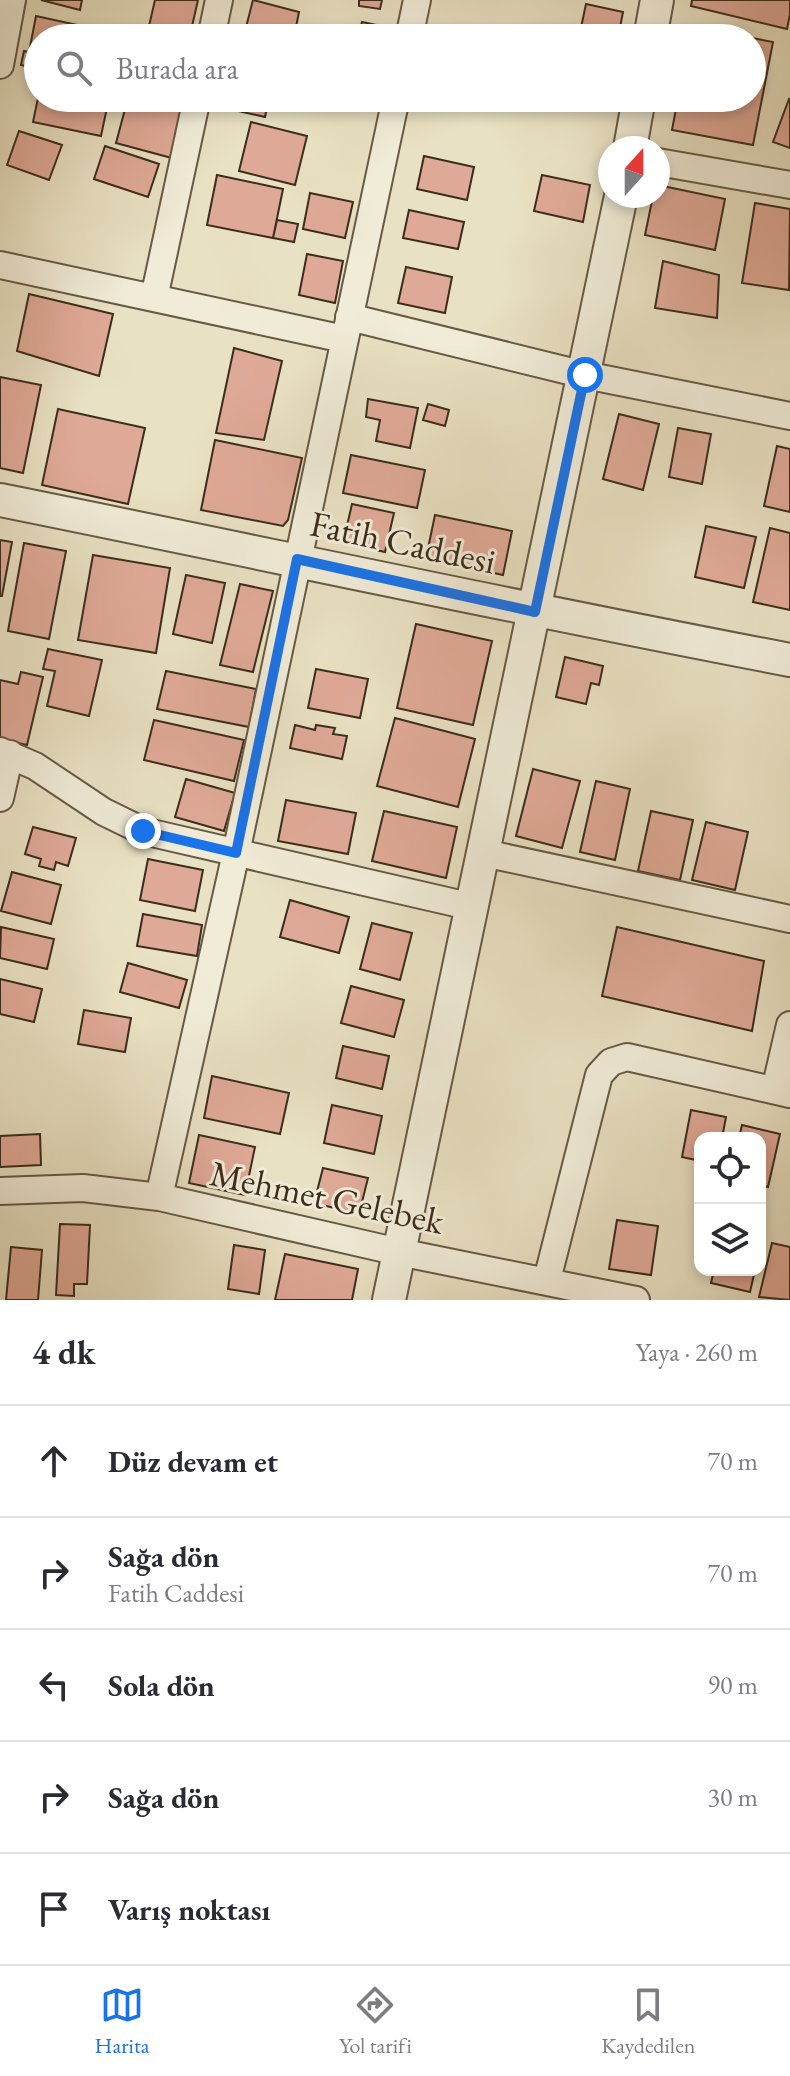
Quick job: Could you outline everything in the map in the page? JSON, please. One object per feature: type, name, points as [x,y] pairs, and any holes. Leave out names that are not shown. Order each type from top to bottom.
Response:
[{"type":"street","points":[[0,65],[3,35],[12,0]]},
{"type":"street","points":[[214,24],[219,0]]},
{"type":"street","points":[[412,24],[417,0]]},
{"type":"street","points":[[653,24],[657,0]]},
{"type":"street","points":[[154,298],[194,112]]},
{"type":"street","points":[[159,1197],[236,853],[393,112]]},
{"type":"street","points":[[632,136],[636,112]]},
{"type":"street","points":[[670,164],[790,185]]},
{"type":"street","points":[[389,1300],[619,208]]},
{"type":"street","points":[[0,265],[154,298],[346,328],[790,416]]},
{"type":"street","name":"Fatih Caddesi","points":[[0,500],[297,559],[535,612],[790,660]]},
{"type":"street","points":[[0,798],[5,752],[35,766],[104,812],[143,831],[473,907]]},
{"type":"street","points":[[484,853],[790,919]]},
{"type":"street","points":[[547,1280],[599,1075],[611,1062],[627,1057],[782,1092],[790,1025]]},
{"type":"street","name":"Mehmet Gelebek","points":[[0,1191],[83,1188],[159,1197],[399,1252],[636,1300]]},
{"type":"building","points":[[41,0],[82,0],[80,10]]},
{"type":"building","points":[[155,0],[198,0],[193,24],[149,24]]},
{"type":"building","points":[[253,0],[299,12],[297,24],[247,24]]},
{"type":"building","points":[[359,0],[382,0],[380,9],[359,6]]},
{"type":"building","points":[[692,0],[790,0],[787,29],[691,6]]},
{"type":"building","points":[[586,4],[623,12],[621,24],[582,24]]},
{"type":"building","points":[[36,16],[73,24],[34,24]]},
{"type":"building","points":[[766,41],[773,42],[766,78]]},
{"type":"building","points":[[790,100],[790,148],[773,142]]},
{"type":"building","points":[[35,112],[106,112],[101,136],[33,122]]},
{"type":"building","points":[[124,112],[191,113],[179,160],[116,143]]},
{"type":"building","points":[[242,112],[266,112],[265,117]]},
{"type":"building","points":[[675,112],[759,112],[753,145],[672,130]]},
{"type":"building","points":[[251,122],[307,136],[295,185],[239,171]]},
{"type":"building","points":[[19,131],[62,145],[49,180],[7,165]]},
{"type":"building","points":[[105,146],[159,164],[148,197],[94,179]]},
{"type":"building","points":[[424,156],[474,167],[467,200],[417,189]]},
{"type":"building","points":[[217,175],[283,189],[273,238],[207,225]]},
{"type":"building","points":[[542,175],[590,185],[583,222],[534,211]]},
{"type":"building","points":[[670,188],[725,199],[715,250],[645,235],[651,208],[670,208]]},
{"type":"building","points":[[310,193],[353,202],[345,238],[303,229]]},
{"type":"building","points":[[755,203],[790,209],[789,290],[742,283]]},
{"type":"building","points":[[409,210],[464,222],[458,249],[403,238]]},
{"type":"building","points":[[277,220],[298,224],[294,242],[273,238]]},
{"type":"building","points":[[307,254],[343,261],[335,303],[299,295]]},
{"type":"building","points":[[663,261],[719,275],[717,318],[655,308]]},
{"type":"building","points":[[406,267],[452,277],[445,313],[398,303]]},
{"type":"building","points":[[29,294],[113,314],[99,376],[17,351]]},
{"type":"building","points":[[234,348],[282,361],[264,440],[216,433]]},
{"type":"building","points":[[0,377],[41,385],[23,473],[0,468]]},
{"type":"building","points":[[368,399],[418,408],[410,448],[376,441],[380,420],[366,417]]},
{"type":"building","points":[[428,404],[449,410],[445,426],[423,420]]},
{"type":"building","points":[[58,409],[145,428],[128,504],[42,485]]},
{"type":"building","points":[[619,414],[659,424],[643,490],[603,479]]},
{"type":"building","points":[[678,428],[711,434],[702,484],[669,477]]},
{"type":"building","points":[[215,440],[302,458],[288,520],[283,526],[201,510]]},
{"type":"building","points":[[777,446],[790,449],[790,512],[764,506]]},
{"type":"building","points":[[351,455],[425,470],[417,508],[343,493]]},
{"type":"building","points":[[352,504],[394,513],[385,552],[343,543]]},
{"type":"building","points":[[435,515],[512,531],[503,575],[426,558]]},
{"type":"building","points":[[706,526],[756,537],[744,588],[695,577]]},
{"type":"building","points":[[770,528],[790,533],[790,610],[753,602]]},
{"type":"building","points":[[0,540],[12,542],[2,596],[0,596]]},
{"type":"building","points":[[24,543],[66,551],[49,639],[8,631]]},
{"type":"building","points":[[93,555],[170,568],[156,653],[78,640]]},
{"type":"building","points":[[186,575],[225,583],[212,643],[173,634]]},
{"type":"building","points":[[240,584],[273,591],[253,672],[220,665]]},
{"type":"building","points":[[416,624],[492,641],[473,725],[397,708]]},
{"type":"building","points":[[48,649],[102,660],[89,716],[47,706],[55,671],[43,669]]},
{"type":"building","points":[[565,657],[603,666],[599,685],[591,683],[586,704],[556,697]]},
{"type":"building","points":[[316,669],[368,679],[360,718],[308,708]]},
{"type":"building","points":[[166,671],[256,689],[249,727],[157,709]]},
{"type":"building","points":[[21,672],[43,677],[27,745],[0,739],[0,680],[18,684]]},
{"type":"building","points":[[395,718],[475,739],[458,807],[377,786]]},
{"type":"building","points":[[154,720],[244,740],[234,781],[144,760]]},
{"type":"building","points":[[295,725],[315,730],[316,725],[335,728],[333,734],[347,736],[342,759],[290,748]]},
{"type":"building","points":[[533,769],[580,781],[562,848],[516,836]]},
{"type":"building","points":[[186,779],[235,793],[224,831],[175,817]]},
{"type":"building","points":[[596,781],[630,789],[615,860],[580,852]]},
{"type":"building","points":[[286,800],[356,813],[348,854],[278,841]]},
{"type":"building","points":[[384,811],[457,827],[446,878],[372,861]]},
{"type":"building","points":[[651,811],[693,820],[680,880],[638,871]]},
{"type":"building","points":[[706,822],[748,832],[735,890],[692,880]]},
{"type":"building","points":[[33,827],[76,838],[68,866],[56,862],[54,870],[39,866],[41,859],[25,854]]},
{"type":"building","points":[[148,859],[203,870],[195,911],[140,900]]},
{"type":"building","points":[[12,872],[61,885],[51,924],[1,911]]},
{"type":"building","points":[[290,900],[349,917],[339,953],[280,937]]},
{"type":"building","points":[[143,914],[202,925],[197,956],[137,946]]},
{"type":"building","points":[[372,923],[412,933],[400,980],[360,969]]},
{"type":"building","points":[[1,927],[54,939],[47,969],[0,958]]},
{"type":"building","points":[[617,927],[764,961],[752,1031],[602,996]]},
{"type":"building","points":[[128,963],[187,980],[179,1008],[120,992]]},
{"type":"building","points":[[0,979],[42,989],[34,1022],[0,1014]]},
{"type":"building","points":[[351,986],[404,1000],[394,1037],[341,1023]]},
{"type":"building","points":[[84,1010],[131,1018],[125,1052],[78,1044]]},
{"type":"building","points":[[343,1046],[389,1056],[382,1089],[336,1078]]},
{"type":"building","points":[[212,1076],[289,1093],[280,1134],[204,1118]]},
{"type":"building","points":[[332,1105],[382,1116],[374,1154],[324,1143]]},
{"type":"building","points":[[691,1110],[726,1117],[723,1132],[694,1132],[694,1160],[682,1157]]},
{"type":"building","points":[[742,1125],[780,1134],[768,1187],[766,1132],[740,1132]]},
{"type":"building","points":[[40,1134],[41,1165],[0,1167],[0,1136]]},
{"type":"building","points":[[199,1135],[255,1147],[245,1195],[189,1183]]},
{"type":"building","points":[[323,1168],[368,1178],[359,1214],[314,1203]]},
{"type":"building","points":[[617,1220],[658,1226],[651,1275],[609,1269]]},
{"type":"building","points":[[60,1224],[90,1225],[87,1284],[74,1284],[74,1296],[56,1295]]},
{"type":"building","points":[[772,1243],[790,1247],[790,1300],[759,1297]]},
{"type":"building","points":[[234,1245],[265,1250],[259,1294],[228,1289]]},
{"type":"building","points":[[11,1247],[42,1250],[38,1300],[6,1300]]},
{"type":"building","points":[[285,1254],[358,1269],[352,1300],[275,1300]]},
{"type":"building","points":[[713,1276],[754,1276],[750,1292],[711,1283]]},
{"type":"route","points":[[143,831],[236,853],[297,559],[535,612],[585,375]]}]
